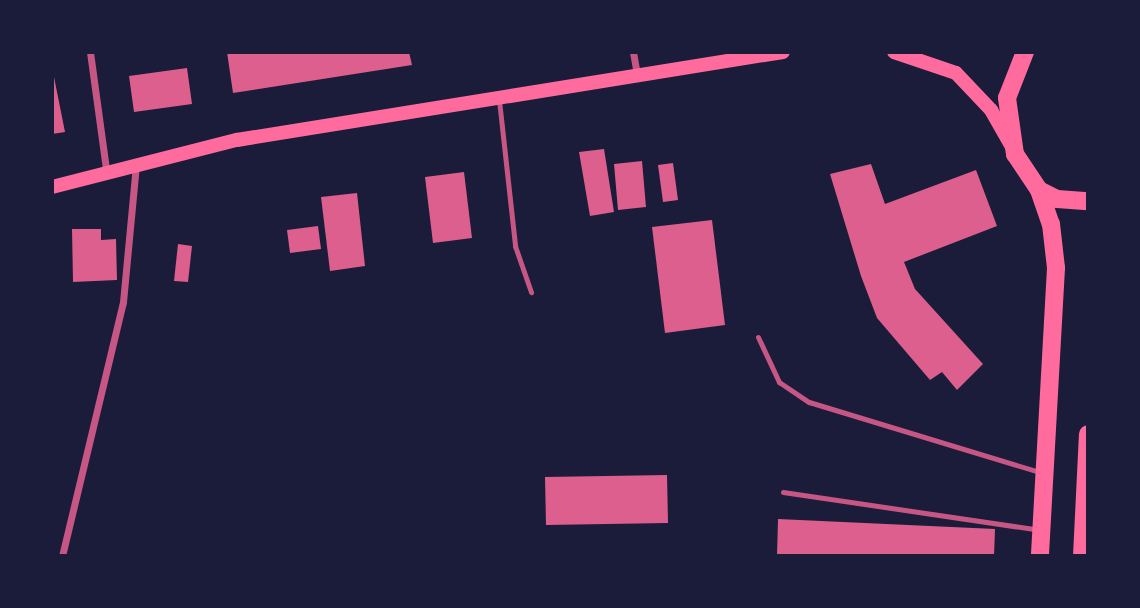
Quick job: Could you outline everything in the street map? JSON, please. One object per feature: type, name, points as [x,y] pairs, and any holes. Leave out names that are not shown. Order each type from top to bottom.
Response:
[{"type":"main road","points":[[52,187],[106,169],[136,163],[498,97],[783,52]]},
{"type":"main road","points":[[894,52],[956,73],[991,110],[1039,190],[1056,268],[1041,555]]},
{"type":"main road","points":[[1015,153],[1007,98],[1025,52]]},
{"type":"main road","points":[[1039,190],[1057,199],[1087,201]]},
{"type":"main road","points":[[1082,555],[1087,434]]},
{"type":"street","points":[[90,52],[106,169]]},
{"type":"street","points":[[633,52],[637,74]]},
{"type":"street","points":[[62,555],[124,302],[136,163]]},
{"type":"lane","points":[[498,97],[514,246],[531,292]]},
{"type":"lane","points":[[758,337],[779,382],[809,402],[1045,474]]},
{"type":"lane","points":[[783,492],[1042,530]]},
{"type":"building","points":[[227,52],[409,52],[412,65],[233,93]]},
{"type":"building","points":[[52,67],[65,132],[52,134]]},
{"type":"building","points":[[187,68],[192,104],[134,112],[129,76]]},
{"type":"building","points":[[604,149],[614,212],[590,216],[579,152]]},
{"type":"building","points":[[642,161],[646,207],[618,210],[614,164]]},
{"type":"building","points":[[673,163],[678,200],[663,202],[658,165]]},
{"type":"building","points":[[871,164],[885,204],[976,170],[997,226],[904,262],[915,289],[983,364],[957,390],[942,372],[930,380],[877,318],[861,276],[830,174]]},
{"type":"building","points":[[464,172],[472,238],[433,243],[425,177]]},
{"type":"building","points":[[357,193],[365,266],[330,271],[321,197]]},
{"type":"building","points":[[712,220],[725,325],[665,333],[652,227]]},
{"type":"building","points":[[318,226],[321,249],[290,253],[287,230]]},
{"type":"building","points":[[72,229],[101,229],[101,240],[116,239],[117,280],[73,282]]},
{"type":"building","points":[[178,244],[192,246],[188,282],[174,281]]},
{"type":"building","points":[[667,475],[668,523],[546,525],[545,477]]},
{"type":"building","points":[[778,519],[995,529],[994,556],[777,556]]}]
